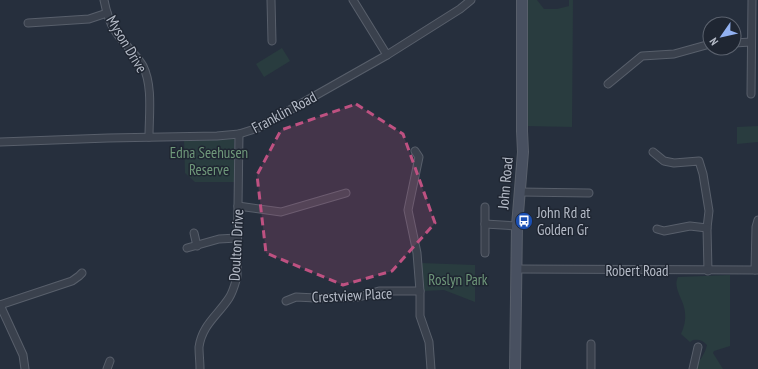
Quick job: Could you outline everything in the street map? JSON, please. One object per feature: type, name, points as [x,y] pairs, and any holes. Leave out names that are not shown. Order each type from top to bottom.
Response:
[{"type":"street","name":"Myson Drive","points":[[104,0],[107,13],[114,30],[133,51],[143,67],[149,82],[149,137]]},
{"type":"street","points":[[271,0],[272,41]]},
{"type":"street","points":[[352,0],[387,55]]},
{"type":"street","name":"Franklin Road","points":[[0,142],[239,134],[258,128],[387,55],[460,9],[471,0]]},
{"type":"street","name":"John Road","points":[[515,369],[517,226],[523,152],[522,0]]},
{"type":"street","points":[[751,94],[752,0]]},
{"type":"street","points":[[28,23],[89,20],[107,13]]},
{"type":"street","points":[[742,43],[751,42]]},
{"type":"street","points":[[608,84],[642,56],[674,54],[702,46]]},
{"type":"street","name":"Doulton Drive","points":[[200,369],[199,347],[203,332],[210,320],[221,309],[230,296],[237,277],[239,134]]},
{"type":"street","points":[[415,151],[419,157],[412,184],[408,210],[417,253],[420,316],[429,342],[431,369]]},
{"type":"street","points":[[653,152],[664,161],[674,163],[699,161],[703,174],[709,211],[707,228],[708,271]]},
{"type":"street","points":[[520,192],[589,193]]},
{"type":"street","points":[[238,206],[281,212],[346,193]]},
{"type":"street","points":[[485,207],[485,253]]},
{"type":"street","points":[[756,270],[756,227],[758,220]]},
{"type":"street","points":[[485,224],[517,226]]},
{"type":"street","points":[[657,229],[664,231],[690,226],[707,228]]},
{"type":"street","points":[[194,234],[197,246]]},
{"type":"street","points":[[187,248],[219,239],[237,238]]},
{"type":"street","name":"Robert Road","points":[[516,269],[756,270]]},
{"type":"street","points":[[25,369],[23,355],[0,305],[72,281],[82,273]]},
{"type":"street","name":"Crestview Place","points":[[286,301],[296,297],[359,297],[379,291],[420,291]]},
{"type":"street","points":[[591,344],[591,369]]},
{"type":"street","points":[[693,369],[698,347]]},
{"type":"street","points":[[107,369],[110,361]]},
{"type":"highlighted area","points":[[356,104],[403,134],[435,223],[392,271],[343,285],[266,253],[257,175],[281,130]]},
{"type":"green space","points":[[525,0],[537,0],[544,9],[557,9],[569,6],[569,0],[573,0],[572,127],[526,126]]},
{"type":"green space","points":[[282,48],[290,61],[264,77],[256,64]]},
{"type":"green space","points":[[758,126],[758,142],[737,144],[737,127]]},
{"type":"green space","name":"Edna Seehusen Reserve","points":[[234,139],[234,182],[195,182],[185,173],[184,141]]},
{"type":"green space","name":"Roslyn Park","points":[[421,263],[475,265],[475,302],[444,290],[422,291]]},
{"type":"green space","points":[[730,275],[730,346],[714,351],[713,353],[723,369],[695,369],[705,352],[707,345],[699,340],[693,340],[690,342],[681,334],[685,316],[677,286],[678,277]]},
{"type":"place","name":"John Rd at Golden Gr","points":[[524,221]]}]
